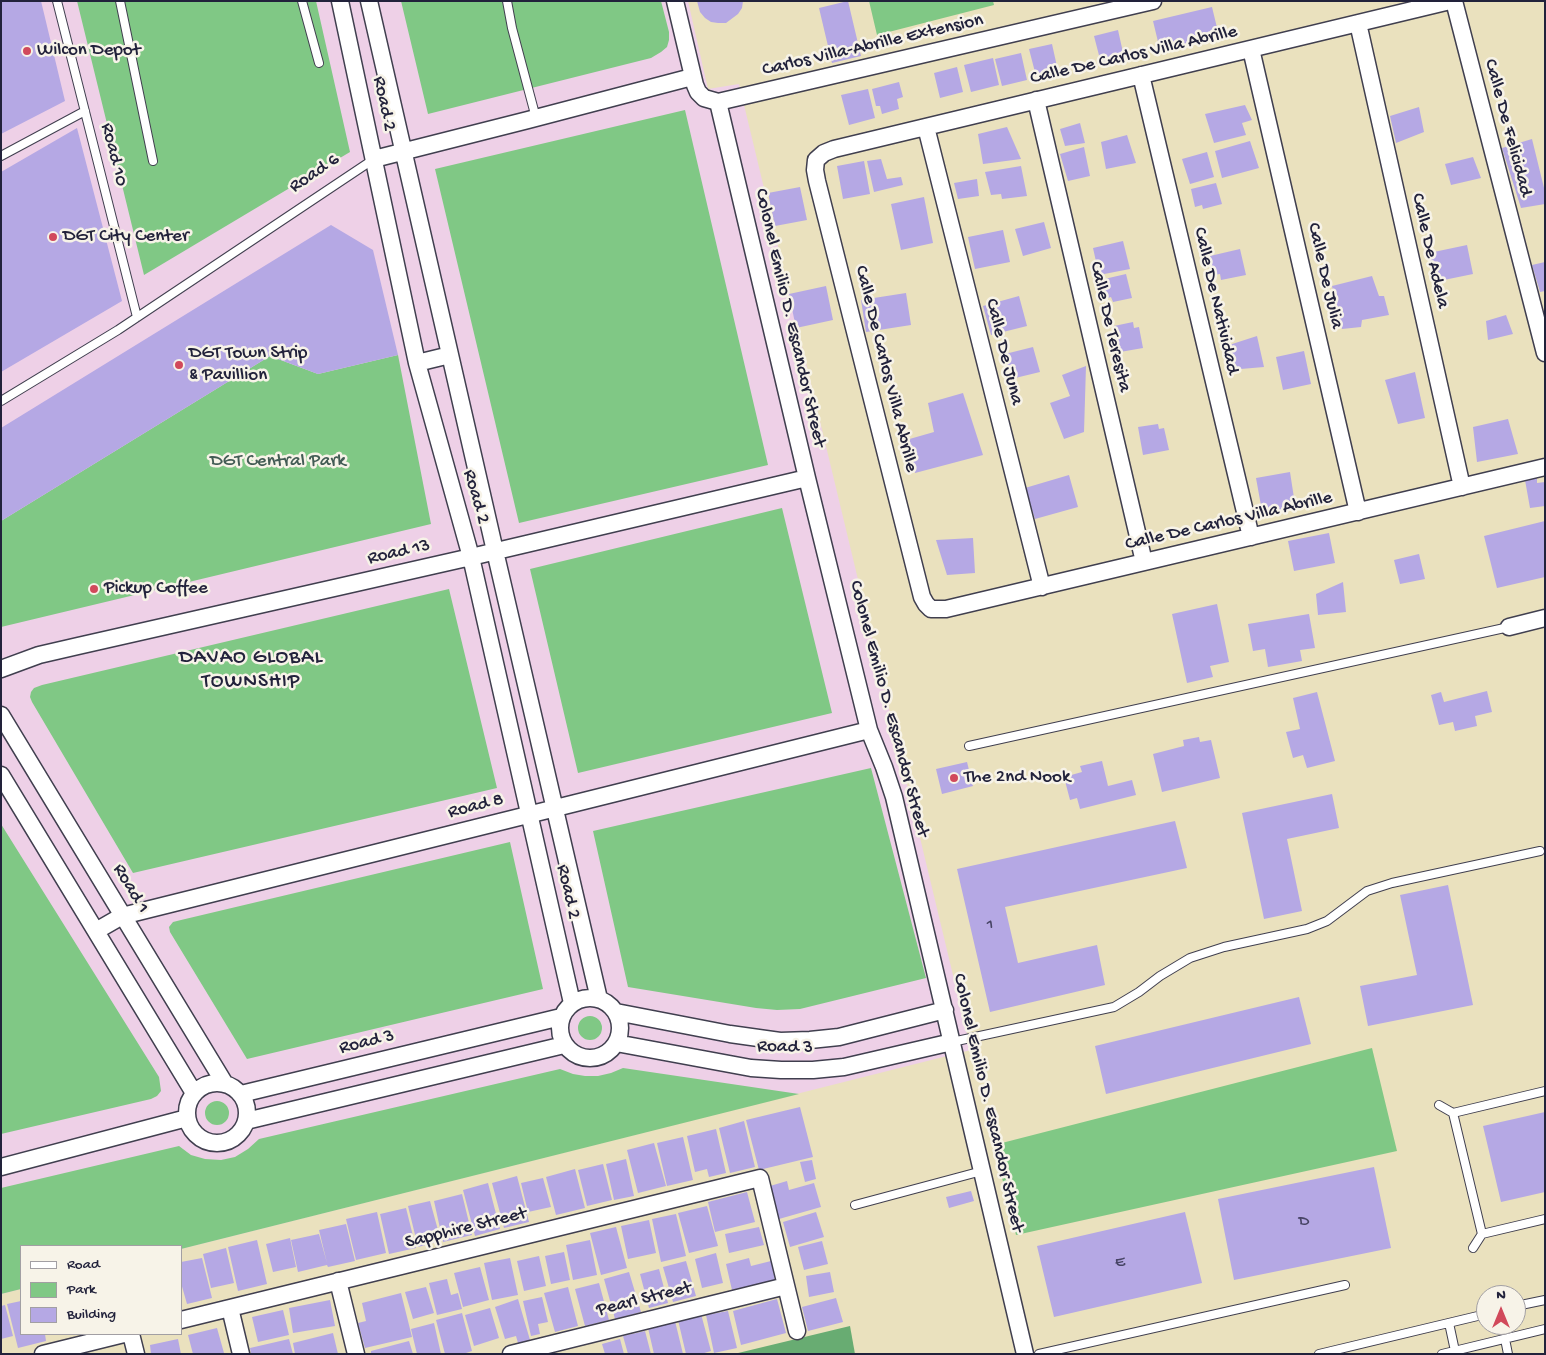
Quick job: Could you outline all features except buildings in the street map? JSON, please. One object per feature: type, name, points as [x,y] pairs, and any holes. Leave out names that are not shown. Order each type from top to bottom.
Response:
[{"type":"street","name":"Road 2","points":[[340,1],[417,363],[471,557],[572,1003]]},
{"type":"street","name":"Road 2","points":[[369,1],[599,999]]},
{"type":"street","points":[[675,1],[692,77],[698,92],[704,98],[718,102]]},
{"type":"street","name":"Carlos Villa-Abrille Extension","points":[[718,102],[1153,1]]},
{"type":"street","name":"Calle De Carlos Villa Abrille","points":[[1450,1],[834,149],[824,152],[816,160],[817,181],[922,597],[931,609],[946,609],[1545,467]]},
{"type":"street","name":"Calle De Felicidad","points":[[1454,1],[1545,353]]},
{"type":"street","name":"Calle De Adela","points":[[1358,23],[1462,487]]},
{"type":"street","name":"Calle De Julia","points":[[1251,49],[1358,512]]},
{"type":"street","name":"Calle De Natividad","points":[[1141,75],[1251,537]]},
{"type":"street","name":"Road 6","points":[[374,159],[692,77]]},
{"type":"street","name":"Calle De Teresita","points":[[1036,100],[1144,562]]},
{"type":"street","name":"Colonel Emilio D. Escandor Street","points":[[718,102],[869,730],[894,797],[1025,1354]]},
{"type":"street","name":"Calle De Juna","points":[[926,127],[1042,586]]},
{"type":"street","points":[[417,363],[450,355]]},
{"type":"street","name":"Road 13","points":[[1,669],[39,655],[471,557],[807,478]]},
{"type":"street","points":[[1509,627],[1545,618]]},
{"type":"street","name":"Road 1","points":[[1,715],[225,1084]]},
{"type":"street","name":"Road 8","points":[[96,931],[122,916],[869,730]]},
{"type":"street","points":[[1,775],[194,1092]]},
{"type":"street","points":[[585,998],[599,999],[609,1004],[616,1012],[619,1019],[620,1036],[611,1050],[604,1055],[595,1058],[578,1056],[564,1045],[560,1036],[559,1026],[561,1017],[572,1003],[585,998]]},
{"type":"street","name":"Road 3","points":[[616,1012],[730,1034],[780,1041],[839,1037],[945,1010]]},
{"type":"street","name":"Road 3","points":[[241,1094],[561,1017]]},
{"type":"street","name":"Road 3","points":[[616,1043],[751,1068],[813,1070],[844,1067],[952,1042]]},
{"type":"street","points":[[246,1121],[564,1045]]},
{"type":"street","points":[[217,1082],[225,1084],[241,1094],[246,1102],[248,1112],[246,1121],[242,1130],[228,1141],[210,1143],[202,1140],[190,1127],[186,1109],[194,1092],[200,1087],[217,1082]]},
{"type":"street","points":[[1,1166],[187,1118]]},
{"type":"street","name":"Sapphire Street","points":[[182,1320],[760,1178],[786,1286]]},
{"type":"street","points":[[338,1281],[356,1354]]},
{"type":"street","points":[[786,1286],[796,1332]]},
{"type":"street","name":"Pearl Street","points":[[511,1354],[786,1286]]},
{"type":"street","points":[[230,1308],[241,1354]]},
{"type":"street","points":[[42,1354],[120,1335]]},
{"type":"street","points":[[131,1335],[136,1354]]},
{"type":"lane","name":"Road 10","points":[[57,1],[137,317]]},
{"type":"lane","points":[[120,1],[153,160]]},
{"type":"lane","points":[[302,1],[319,63]]},
{"type":"lane","points":[[507,1],[512,28],[536,118]]},
{"type":"lane","points":[[1,156],[85,111]]},
{"type":"lane","name":"Road 6","points":[[1,401],[137,317],[374,159]]},
{"type":"lane","points":[[969,746],[1509,627]]},
{"type":"lane","points":[[952,1042],[1114,1008],[1190,958],[1224,947],[1307,929],[1327,921],[1367,891],[1392,883],[1540,851]]},
{"type":"lane","points":[[1439,1105],[1453,1113],[1545,1092]]},
{"type":"lane","points":[[1453,1113],[1482,1234]]},
{"type":"lane","points":[[855,1206],[982,1171]]},
{"type":"lane","points":[[1473,1248],[1482,1234],[1545,1219]]},
{"type":"lane","points":[[1039,1354],[1346,1285]]},
{"type":"lane","points":[[1526,1304],[1545,1300]]},
{"type":"lane","points":[[1318,1354],[1476,1316]]},
{"type":"lane","points":[[1449,1322],[1455,1351]]},
{"type":"lane","points":[[1442,1354],[1545,1329]]},
{"type":"lane","points":[[1505,1339],[1508,1354]]},
{"type":"shaded area","points":[[1,1],[688,1],[708,89],[739,84],[971,1050],[182,1249],[182,1245],[20,1245],[20,1289],[1,1294]]},
{"type":"green space","points":[[77,1],[316,1],[350,152],[144,275]]},
{"type":"green space","points":[[401,1],[661,1],[669,32],[669,40],[667,47],[651,58],[428,114]]},
{"type":"green space","points":[[869,1],[993,1],[994,5],[877,35]]},
{"type":"green space","points":[[685,110],[768,465],[519,523],[435,169]]},
{"type":"green space","name":"DGT Central Park","points":[[398,355],[431,524],[1,627],[1,521],[270,356],[318,374]]},
{"type":"green space","points":[[782,508],[832,713],[578,773],[530,569]]},
{"type":"green space","points":[[449,589],[497,788],[133,873],[30,697],[34,688],[42,685]]},
{"type":"green space","points":[[871,768],[926,978],[800,1009],[777,1010],[628,987],[593,831]]},
{"type":"green space","points":[[1,824],[159,1077],[161,1091],[157,1096],[1,1134]]},
{"type":"green space","points":[[510,842],[543,989],[247,1059],[170,932],[169,927],[173,922]]},
{"type":"green space","points":[[590,1016],[598,1020],[602,1028],[598,1036],[590,1040],[582,1036],[578,1028],[582,1020]]},
{"type":"green space","points":[[1372,1048],[1397,1151],[1016,1235],[994,1145]]},
{"type":"green space","points":[[623,1068],[799,1094],[182,1249],[182,1245],[20,1245],[20,1289],[1,1294],[1,1188],[179,1146],[191,1155],[205,1159],[221,1160],[235,1157],[259,1139],[560,1069],[585,1076],[611,1073]]},
{"type":"green space","points":[[217,1101],[225,1105],[229,1113],[225,1121],[217,1125],[209,1121],[205,1113],[209,1105]]},
{"type":"green space","points":[[850,1326],[855,1354],[734,1354]]},
{"type":"place","name":"Wilcon Depot","points":[[27,51]]},
{"type":"place","name":"DGT City Center","points":[[53,237]]},
{"type":"place","name":"DGT Town Strip & Pavillion","points":[[179,365]]},
{"type":"place","name":"Pickup Coffee","points":[[94,589]]},
{"type":"place","name":"The 2nd Nook","points":[[954,778]]},
{"type":"district","name":"DAVAO GLOBAL TOWNSHIP","points":[[251,671]]}]
